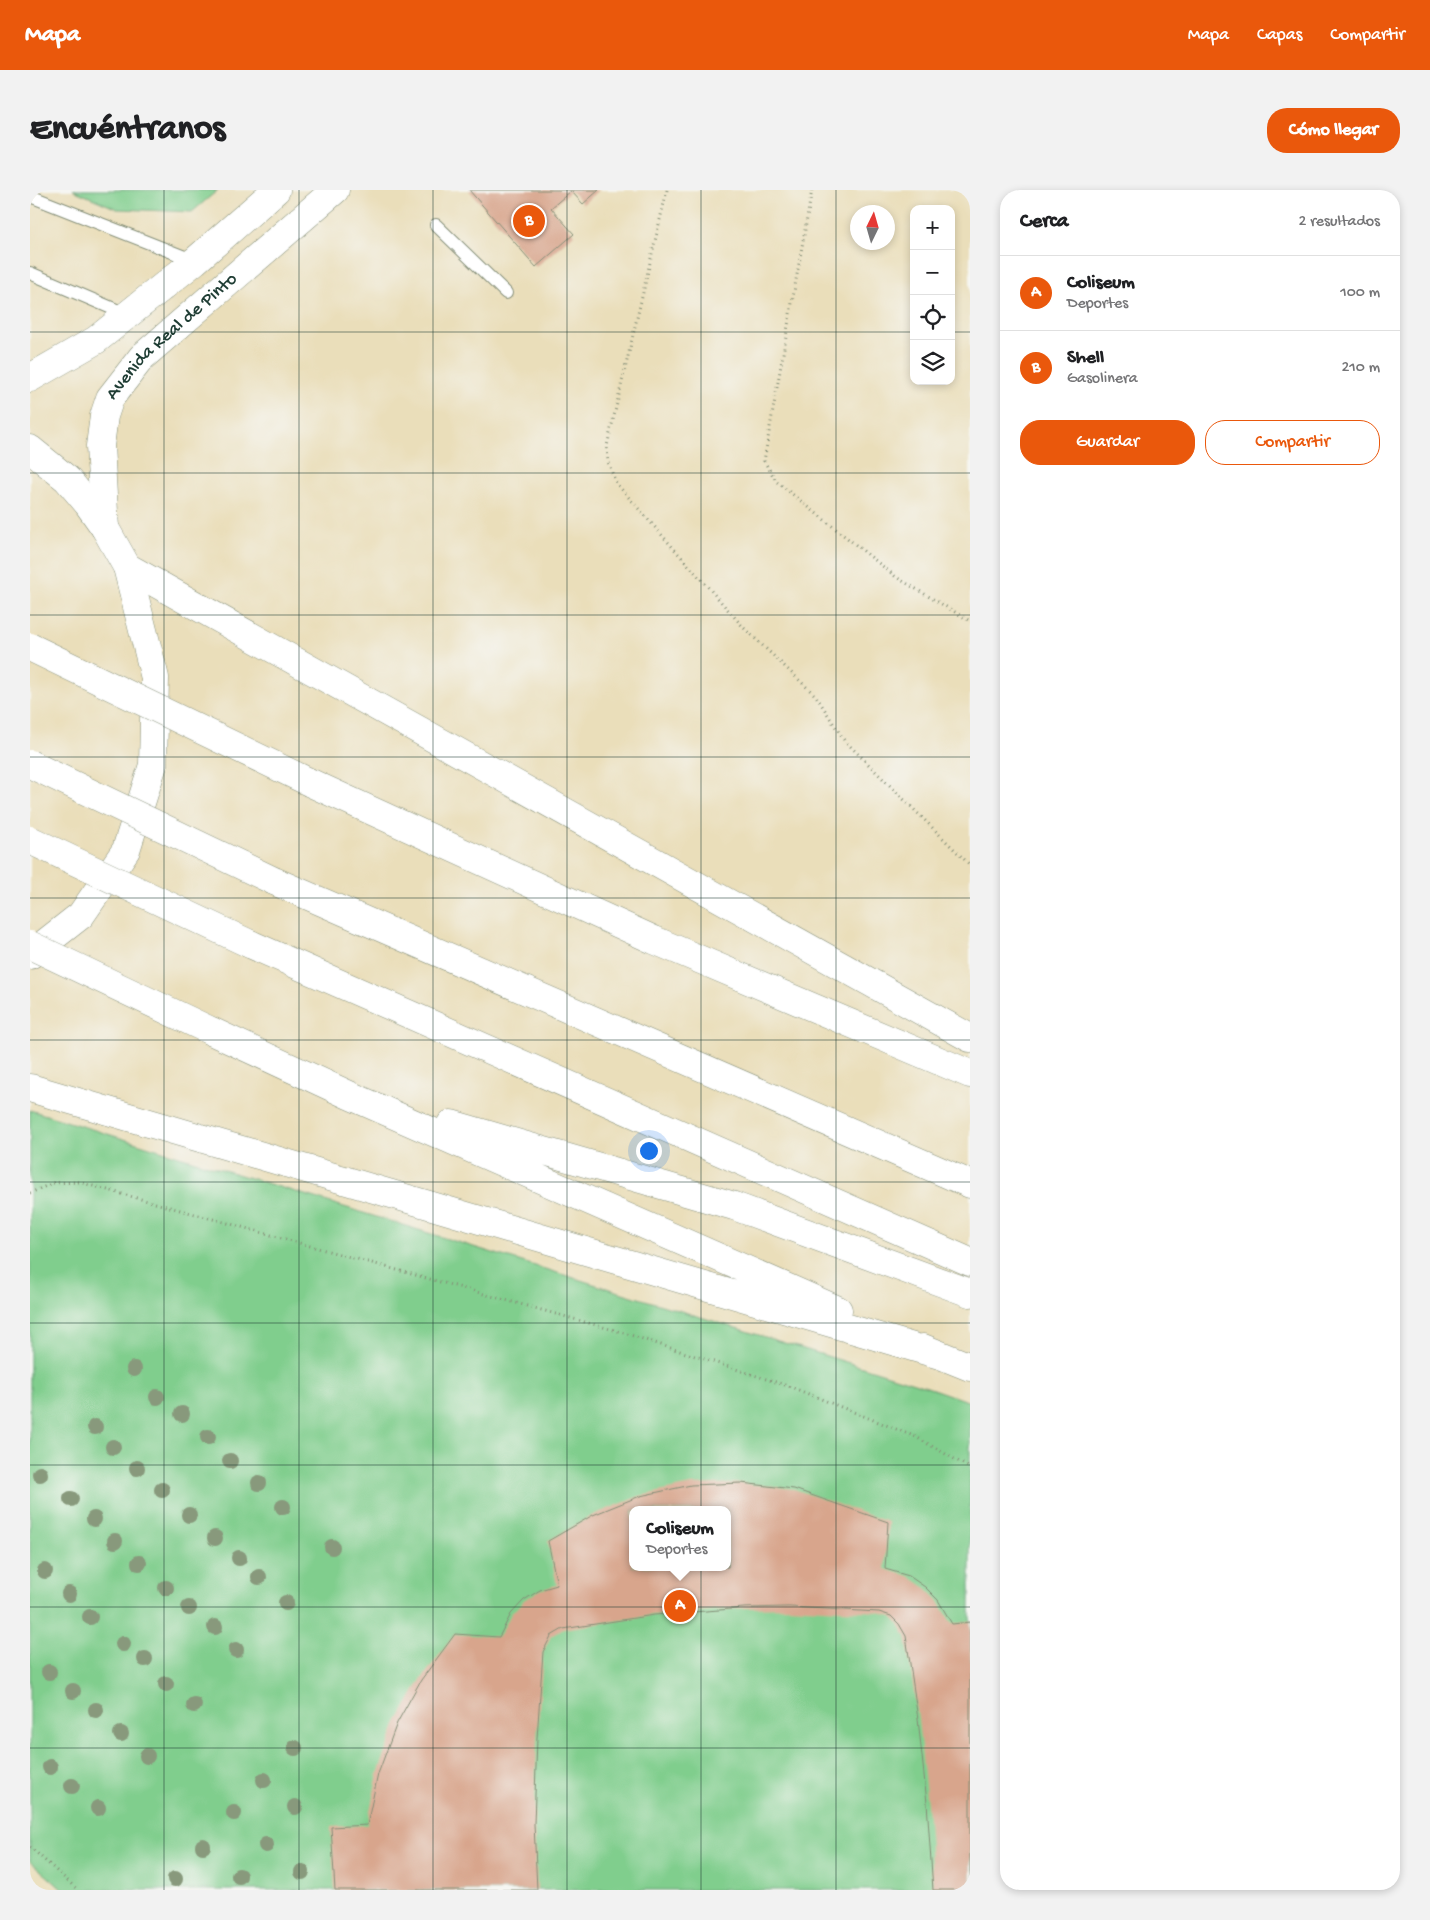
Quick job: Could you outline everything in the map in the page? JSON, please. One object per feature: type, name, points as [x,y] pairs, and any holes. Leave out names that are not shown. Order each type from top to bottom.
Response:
[{"type":"main road","name":"Avenida Real de Pinto","points":[[30,378],[96,340],[195,262],[276,190]]},
{"type":"main road","name":"Avenida Real de Pinto","points":[[105,528],[100,446],[104,416],[115,391],[142,357],[335,190]]},
{"type":"main road","points":[[30,449],[66,478],[105,528],[127,567],[155,678],[153,765],[126,850],[81,915],[30,955]]},
{"type":"main road","points":[[127,567],[970,1038]]},
{"type":"main road","points":[[30,647],[311,783],[654,940],[970,1074]]},
{"type":"main road","points":[[30,764],[274,881],[970,1184]]},
{"type":"main road","points":[[30,840],[250,944],[970,1262]]},
{"type":"main road","points":[[30,945],[349,1094],[940,1356]]},
{"type":"main road","points":[[30,1088],[940,1356],[970,1367]]},
{"type":"main road","points":[[349,1094],[734,1206],[970,1293]]},
{"type":"lane","points":[[30,196],[195,262]]},
{"type":"lane","points":[[436,225],[506,293]]},
{"type":"lane","points":[[30,273],[128,315]]},
{"type":"path","points":[[667,190],[607,446],[608,462],[616,482],[744,628],[816,696],[844,740],[970,865]]},
{"type":"path","points":[[812,190],[764,461],[777,482],[896,576],[970,621]]},
{"type":"path","points":[[30,1193],[53,1183],[78,1182],[621,1332],[800,1390],[916,1437],[970,1468]]},
{"type":"path","points":[[30,1847],[78,1890]]},
{"type":"green space","points":[[73,190],[218,190],[192,212],[117,209]]},
{"type":"green space","points":[[30,1110],[927,1387],[970,1402],[970,1890],[63,1890],[30,1861]]},
{"type":"building","points":[[469,190],[599,190],[583,204],[571,191],[551,208],[574,234],[536,267]]},
{"type":"building","points":[[741,1483],[794,1489],[888,1522],[885,1569],[909,1576],[925,1587],[938,1600],[952,1624],[970,1622],[970,1890],[933,1890],[927,1803],[918,1719],[906,1636],[899,1624],[891,1616],[879,1612],[789,1607],[745,1608],[654,1615],[563,1629],[551,1636],[543,1652],[537,1738],[534,1824],[537,1890],[335,1890],[331,1827],[367,1825],[378,1774],[397,1723],[421,1680],[455,1634],[499,1637],[511,1614],[524,1600],[540,1590],[557,1585],[548,1541],[593,1515],[640,1496],[691,1485]]},
{"type":"place","name":"Shell","points":[[529,221]]},
{"type":"place","name":"Coliseum","points":[[680,1606]]}]
